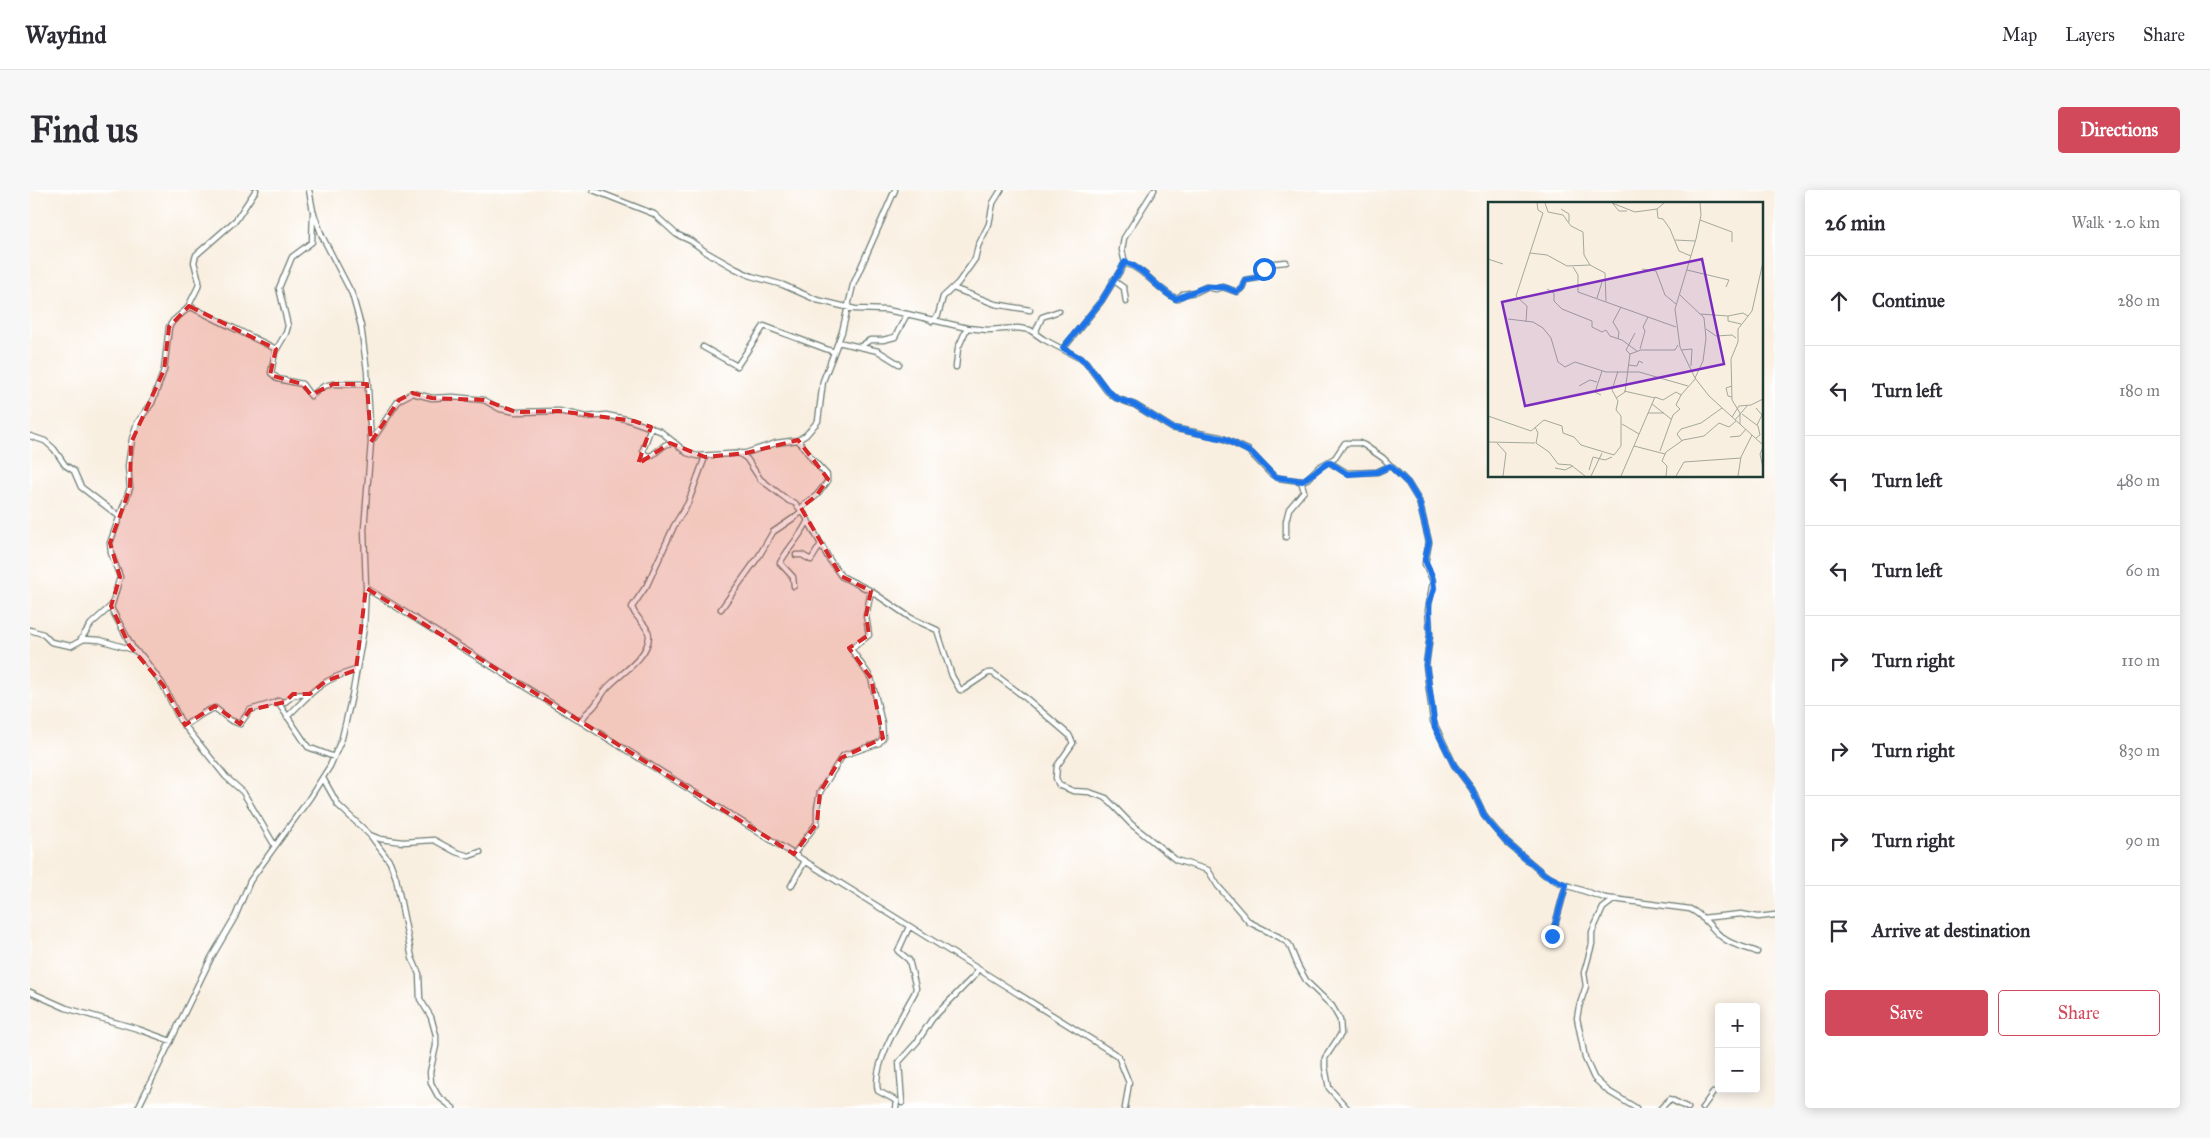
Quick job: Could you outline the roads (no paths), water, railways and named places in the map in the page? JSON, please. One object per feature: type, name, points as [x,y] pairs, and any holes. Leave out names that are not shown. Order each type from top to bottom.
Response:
[{"type":"street","points":[[30,630],[43,634],[51,642],[71,646],[81,639],[92,624],[111,606],[118,589],[120,577],[111,553],[110,544],[130,488],[128,466],[135,428],[152,403],[164,370],[169,327],[189,306],[198,284],[194,262],[196,255],[236,220],[256,190]]},
{"type":"street","points":[[138,1108],[208,963],[241,904],[250,881],[323,778],[334,757],[348,715],[364,628],[366,588],[364,529],[371,442],[367,384],[361,326],[352,294],[322,236],[313,211],[309,190]]},
{"type":"street","points":[[593,190],[654,214],[676,234],[693,242],[706,252],[744,273],[783,285],[817,300],[847,308],[906,314],[967,328],[988,330],[1024,328],[1085,361],[1107,390],[1116,398],[1135,405],[1172,428],[1225,439],[1252,453],[1275,477],[1302,481],[1334,458],[1345,443],[1352,442],[1364,445],[1408,483],[1419,501],[1429,542],[1425,560],[1432,576],[1434,588],[1429,604],[1430,635],[1426,665],[1435,727],[1454,765],[1472,789],[1485,817],[1506,842],[1545,875],[1566,885],[1600,896],[1690,910],[1702,918],[1709,927],[1725,940],[1757,952]]},
{"type":"street","points":[[371,442],[399,400],[412,393],[432,398],[453,397],[484,400],[500,409],[523,413],[548,411],[586,417],[606,415],[634,421],[660,432],[687,452],[705,456],[752,451],[776,443],[798,440],[806,435],[818,421],[823,381],[838,342],[854,285],[895,190]]},
{"type":"street","points":[[932,321],[938,315],[943,298],[975,259],[978,246],[990,224],[993,203],[1001,190]]},
{"type":"street","points":[[1154,190],[1147,204],[1124,237],[1122,250],[1125,262],[1140,271],[1176,299],[1184,294],[1196,292],[1206,287],[1216,289],[1223,286],[1237,292],[1242,288],[1245,280],[1258,278],[1267,264],[1286,262]]},
{"type":"street","points":[[313,211],[312,242],[292,257],[279,288],[288,326],[276,349],[271,372],[272,376],[302,384],[310,396],[313,396],[324,386],[333,384],[367,384]]},
{"type":"street","points":[[1063,348],[1102,300],[1125,262]]},
{"type":"street","points":[[1113,280],[1124,288],[1126,302]]},
{"type":"street","points":[[953,288],[995,304],[1030,310]]},
{"type":"street","points":[[189,306],[245,332],[276,349]]},
{"type":"street","points":[[1035,333],[1042,318],[1059,311]]},
{"type":"street","points":[[861,346],[870,340],[895,337],[906,314]]},
{"type":"street","points":[[703,347],[737,366],[764,326],[834,352]]},
{"type":"street","points":[[956,367],[957,352],[967,328]]},
{"type":"street","points":[[838,342],[878,351],[899,364]]},
{"type":"street","points":[[651,427],[643,450],[645,455],[651,456],[665,444],[674,442]]},
{"type":"street","points":[[30,436],[45,441],[54,449],[65,465],[74,471],[81,487],[120,516]]},
{"type":"street","points":[[721,609],[759,556],[773,532],[802,511],[803,506],[817,496],[828,479],[798,440]]},
{"type":"street","points":[[739,453],[747,459],[760,479],[795,503],[802,511],[841,576],[871,590],[911,618],[937,630],[952,676],[960,690],[988,673],[993,673],[1069,735],[1073,743],[1058,766],[1056,778],[1059,785],[1073,791],[1089,792],[1106,798],[1131,824],[1176,860],[1208,870],[1218,886],[1249,922],[1279,936],[1290,944],[1298,966],[1307,982],[1332,1006],[1340,1020],[1341,1034],[1325,1058],[1325,1067],[1329,1088],[1347,1108]]},
{"type":"street","points":[[582,722],[588,711],[595,706],[609,686],[636,661],[645,648],[648,634],[632,607],[647,585],[674,526],[688,503],[705,456]]},
{"type":"street","points":[[1329,462],[1347,474],[1377,472],[1390,466]]},
{"type":"street","points":[[1286,537],[1286,518],[1292,504],[1304,491],[1302,481]]},
{"type":"street","points":[[794,586],[793,577],[780,563],[808,520]]},
{"type":"street","points":[[796,555],[802,555],[811,560],[821,544]]},
{"type":"street","points":[[366,588],[451,643],[514,679],[794,854],[849,891],[1120,1057],[1129,1083],[1129,1096],[1126,1108]]},
{"type":"street","points":[[794,854],[816,826],[820,792],[844,754],[879,743],[883,738],[882,723],[870,678],[851,649],[869,635],[866,616],[871,590]]},
{"type":"street","points":[[111,606],[112,613],[134,650]]},
{"type":"street","points":[[81,639],[100,640],[134,650],[142,656],[161,682],[172,700],[177,714],[185,725],[226,777],[243,792],[275,846]]},
{"type":"street","points":[[287,717],[326,681],[356,670]]},
{"type":"street","points":[[185,725],[204,710],[215,708],[230,720],[240,724],[250,710],[277,701],[285,702],[294,695],[310,694]]},
{"type":"street","points":[[277,701],[308,747],[334,757]]},
{"type":"street","points":[[323,778],[340,807],[370,835],[390,862],[396,878],[412,958],[419,974],[420,999],[431,1017],[436,1035],[436,1046],[430,1072],[432,1087],[438,1096],[453,1108]]},
{"type":"street","points":[[319,784],[328,787]]},
{"type":"street","points":[[370,835],[380,839],[403,842],[434,840],[456,852],[469,856],[480,852]]},
{"type":"street","points":[[791,886],[805,861]]},
{"type":"street","points":[[1552,936],[1566,885]]},
{"type":"street","points":[[1615,899],[1603,908],[1592,932],[1592,944],[1584,973],[1586,986],[1579,1007],[1578,1018],[1585,1058],[1594,1078],[1608,1091],[1636,1108]]},
{"type":"street","points":[[1702,918],[1741,914],[1758,917],[1775,915]]},
{"type":"street","points":[[896,1108],[897,1102],[878,1091],[878,1083],[884,1055],[900,1017],[916,988],[909,960],[898,951],[909,927]]},
{"type":"street","points":[[902,1103],[899,1062],[917,1042],[932,1019],[975,975],[977,969]]},
{"type":"street","points":[[30,992],[66,1008],[132,1027],[171,1041]]},
{"type":"street","points":[[1702,1108],[1713,1093]]},
{"type":"street","points":[[1661,1108],[1670,1099],[1688,1108]]}]
